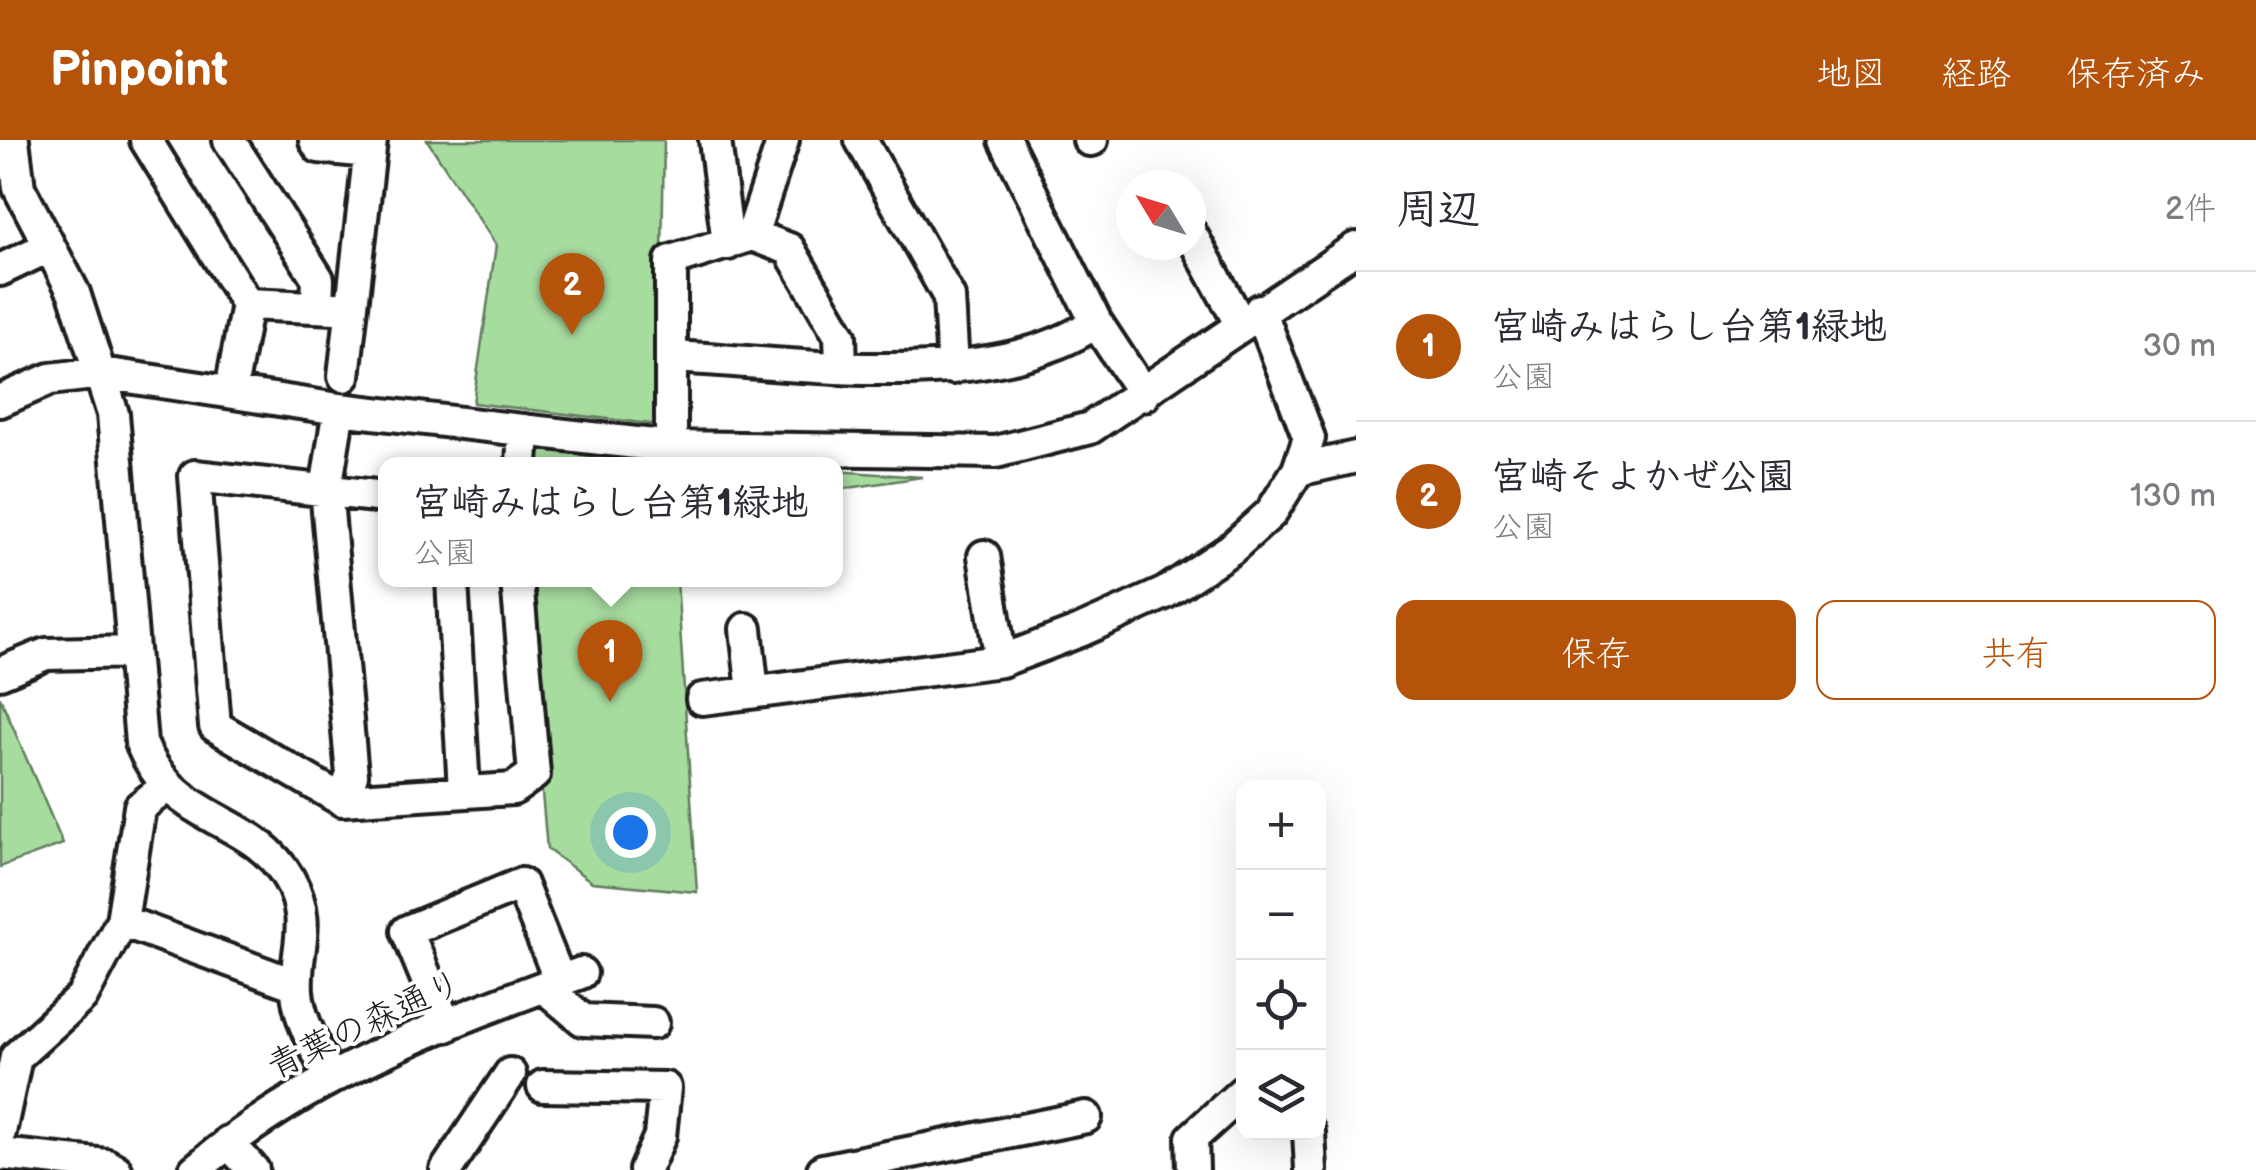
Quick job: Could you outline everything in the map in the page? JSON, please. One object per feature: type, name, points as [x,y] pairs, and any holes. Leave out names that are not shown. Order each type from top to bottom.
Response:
[{"type":"street","points":[[14,140],[19,188],[74,293],[113,414],[141,742],[166,787],[257,844],[288,878],[300,906],[303,931],[296,985],[301,1012],[330,1076]]},
{"type":"street","points":[[146,140],[247,304],[231,390]]},
{"type":"street","points":[[229,140],[318,280],[316,305]]},
{"type":"street","points":[[315,140],[320,147],[370,146],[344,376]]},
{"type":"street","points":[[714,140],[740,239]]},
{"type":"street","points":[[740,239],[783,140]]},
{"type":"street","points":[[861,140],[949,298],[953,368]]},
{"type":"street","points":[[1005,140],[1096,322],[1144,395]]},
{"type":"street","points":[[670,447],[670,261],[740,239],[789,249],[840,336],[841,365]]},
{"type":"street","points":[[0,270],[48,247]]},
{"type":"street","points":[[0,401],[50,379],[102,373],[339,409],[670,447],[996,452],[1090,428],[1144,395],[1250,317],[1355,252]]},
{"type":"street","points":[[702,699],[1001,661],[1165,592],[1231,550],[1272,513],[1298,470],[1310,438],[1250,317],[1206,255]]},
{"type":"street","points":[[247,304],[354,310]]},
{"type":"street","points":[[673,357],[953,368],[1008,362],[1044,352],[1096,322]]},
{"type":"street","points":[[339,409],[326,488],[352,775],[342,800]]},
{"type":"street","points":[[522,457],[524,430]]},
{"type":"street","points":[[1298,470],[1356,457]]},
{"type":"street","points":[[378,496],[195,476],[215,726],[342,800],[513,789],[534,774],[518,587]]},
{"type":"street","points":[[984,556],[1001,661]]},
{"type":"street","points":[[452,587],[464,790]]},
{"type":"street","points":[[746,629],[753,692]]},
{"type":"street","points":[[0,673],[46,654],[132,652]]},
{"type":"street","points":[[0,1132],[16,1058],[82,997],[122,921],[140,807],[166,787]]},
{"type":"street","points":[[446,1026],[407,931],[521,884],[582,1020],[653,1022]]},
{"type":"street","points":[[122,921],[296,985]]},
{"type":"street","name":"青葉の森通り","points":[[195,1170],[228,1142],[330,1076],[562,980]]},
{"type":"street","points":[[446,1170],[510,1074]]},
{"type":"street","points":[[543,1086],[664,1088],[660,1136],[645,1170]]},
{"type":"street","points":[[1193,1170],[1192,1138],[1236,1098]]},
{"type":"street","points":[[823,1170],[1086,1118]]},
{"type":"street","points":[[1309,1140],[1311,1170]]},
{"type":"street","points":[[228,1142],[253,1170]]},
{"type":"street","points":[[0,1154],[107,1165],[116,1170]]},
{"type":"green space","points":[[427,140],[664,140],[659,425],[473,403],[496,245]]},
{"type":"green space","points":[[537,445],[665,457],[535,457]]},
{"type":"green space","points":[[843,472],[922,477],[843,489]]},
{"type":"green space","points":[[524,587],[677,587],[697,892],[592,882],[547,849]]},
{"type":"green space","points":[[0,697],[63,844],[0,867]]},
{"type":"place","name":"宮崎そよかぜ公園","points":[[572,335]]},
{"type":"place","name":"宮崎みはらし台第1緑地","points":[[610,702]]}]
